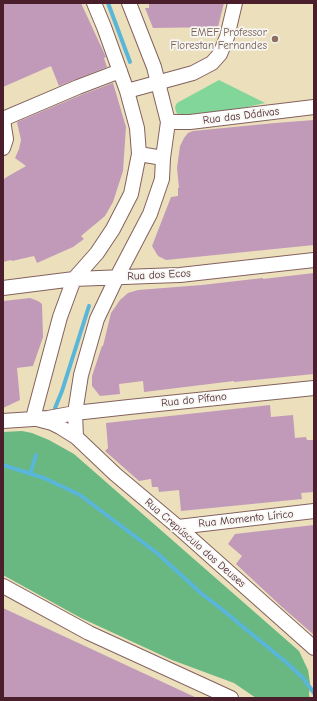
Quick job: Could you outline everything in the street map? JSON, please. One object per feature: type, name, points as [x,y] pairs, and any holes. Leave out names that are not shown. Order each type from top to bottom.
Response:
[{"type":"street","points":[[34,418],[60,317],[74,279],[97,253],[113,229],[131,194],[139,154],[137,128],[127,91],[94,3]]},
{"type":"street","points":[[76,437],[75,413],[81,375],[97,319],[150,214],[162,179],[163,158],[168,122],[159,82],[129,3]]},
{"type":"street","points":[[127,91],[192,73],[212,64],[220,54],[227,37],[235,3]]},
{"type":"street","points":[[3,148],[6,139],[3,119],[120,71]]},
{"type":"street","name":"Rua das Dádivas","points":[[168,122],[190,122],[314,107]]},
{"type":"street","points":[[139,154],[163,158]]},
{"type":"street","name":"Rua dos Ecos","points":[[3,288],[74,279],[180,274],[314,260]]},
{"type":"street","name":"Rua do Pífano","points":[[75,413],[314,388]]},
{"type":"street","name":"Rua Crepúsculo dos Deuses","points":[[3,421],[48,418],[75,413]]},
{"type":"street","name":"Rua Crepúsculo dos Deuses","points":[[34,418],[52,423],[76,437],[115,474],[178,527],[314,648]]},
{"type":"street","name":"Rua Momento Lírico","points":[[178,527],[314,512]]},
{"type":"street","points":[[3,586],[89,633],[231,698]]},
{"type":"green space","points":[[219,80],[265,103],[193,119],[180,117],[176,112],[175,107],[177,103]]},
{"type":"green space","points":[[22,431],[32,433],[49,440],[74,454],[299,651],[308,670],[310,698],[256,698],[234,683],[172,660],[81,618],[3,575],[3,432]]},
{"type":"building","points":[[3,3],[81,3],[106,57],[104,58],[107,67],[59,86],[51,66],[3,87]]},
{"type":"building","points":[[149,3],[224,3],[218,27],[153,28],[145,8],[149,8]]},
{"type":"building","points":[[113,83],[126,127],[123,171],[113,202],[105,216],[81,236],[84,239],[73,247],[37,263],[34,256],[3,262],[3,182],[5,178],[26,166],[15,158],[21,140],[17,122]]},
{"type":"building","points":[[314,120],[314,245],[166,260],[158,256],[152,246],[171,197],[178,196],[179,188],[177,168],[180,146],[188,133],[193,131]]},
{"type":"building","points":[[314,273],[314,374],[234,381],[144,392],[143,381],[119,384],[120,394],[100,396],[92,386],[92,376],[103,346],[111,313],[120,300],[128,293],[138,290]]},
{"type":"building","points":[[30,298],[42,304],[43,337],[33,366],[17,368],[20,400],[3,408],[3,301]]},
{"type":"building","points":[[270,405],[271,417],[293,415],[295,438],[306,437],[307,440],[314,440],[314,492],[301,493],[302,499],[181,511],[179,490],[159,492],[158,487],[152,487],[151,479],[139,481],[105,451],[108,448],[106,423]]},
{"type":"building","points":[[314,525],[314,635],[236,564],[242,556],[228,544],[235,534]]},
{"type":"building","points":[[3,608],[59,634],[197,698],[3,698]]},
{"type":"waterway","points":[[108,3],[130,62]]},
{"type":"waterway","points":[[55,408],[62,391],[89,306]]},
{"type":"waterway","points":[[30,474],[36,455]]},
{"type":"waterway","points":[[3,465],[44,478],[80,495],[157,553],[202,594],[287,663],[303,678],[314,693]]},
{"type":"place","name":"EMEF Professor Florestan Fernandes","points":[[275,39]]}]
